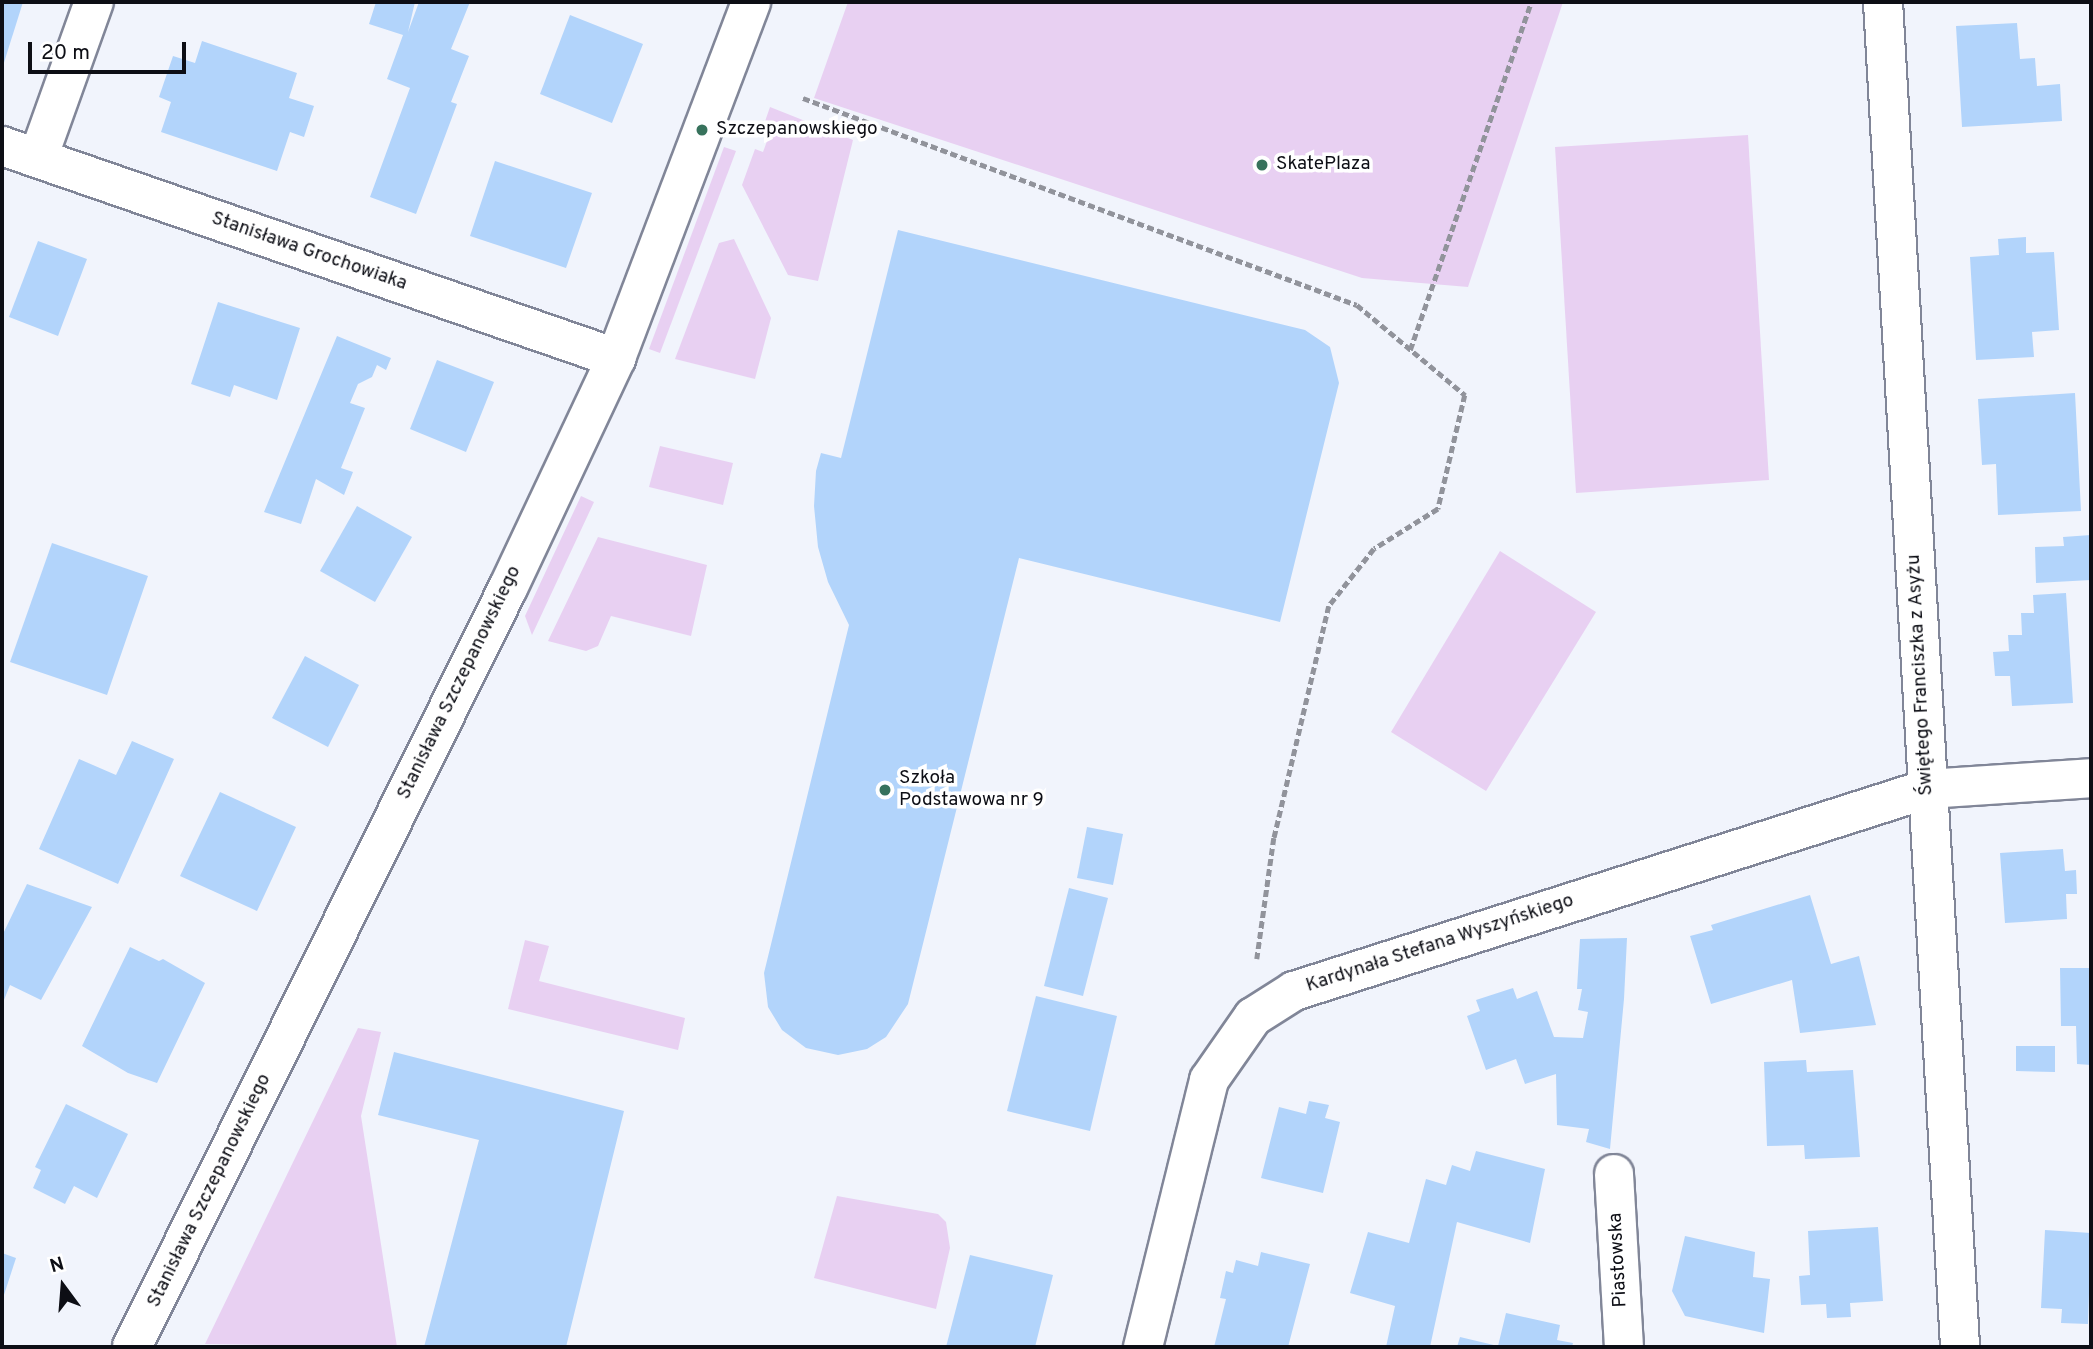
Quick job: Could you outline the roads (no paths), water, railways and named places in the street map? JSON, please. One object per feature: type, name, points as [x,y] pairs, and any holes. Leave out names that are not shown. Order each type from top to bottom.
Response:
[{"type":"street","points":[[38,158],[94,2]]},
{"type":"street","name":"Stanisława Szczepanowskiego","points":[[132,1347],[508,588],[616,358],[751,2]]},
{"type":"street","name":"Świętego Franciszka z Asyżu","points":[[1883,2],[1960,1347]]},
{"type":"street","name":"Stanisława Grochowiaka","points":[[2,146],[616,358]]},
{"type":"street","name":"Kardynała Stefana Wyszyńskiego","points":[[1143,1347],[1209,1080],[1253,1017],[1294,991],[1927,789],[2091,778]]},
{"type":"street","name":"Piastowska","points":[[1614,1174],[1624,1347]]},
{"type":"place","name":"Szczepanowskiego","points":[[702,130]]},
{"type":"place","name":"SkatePlaza","points":[[1262,165]]},
{"type":"place","name":"Szkoła Podstawowa nr 9","points":[[885,790]]}]
